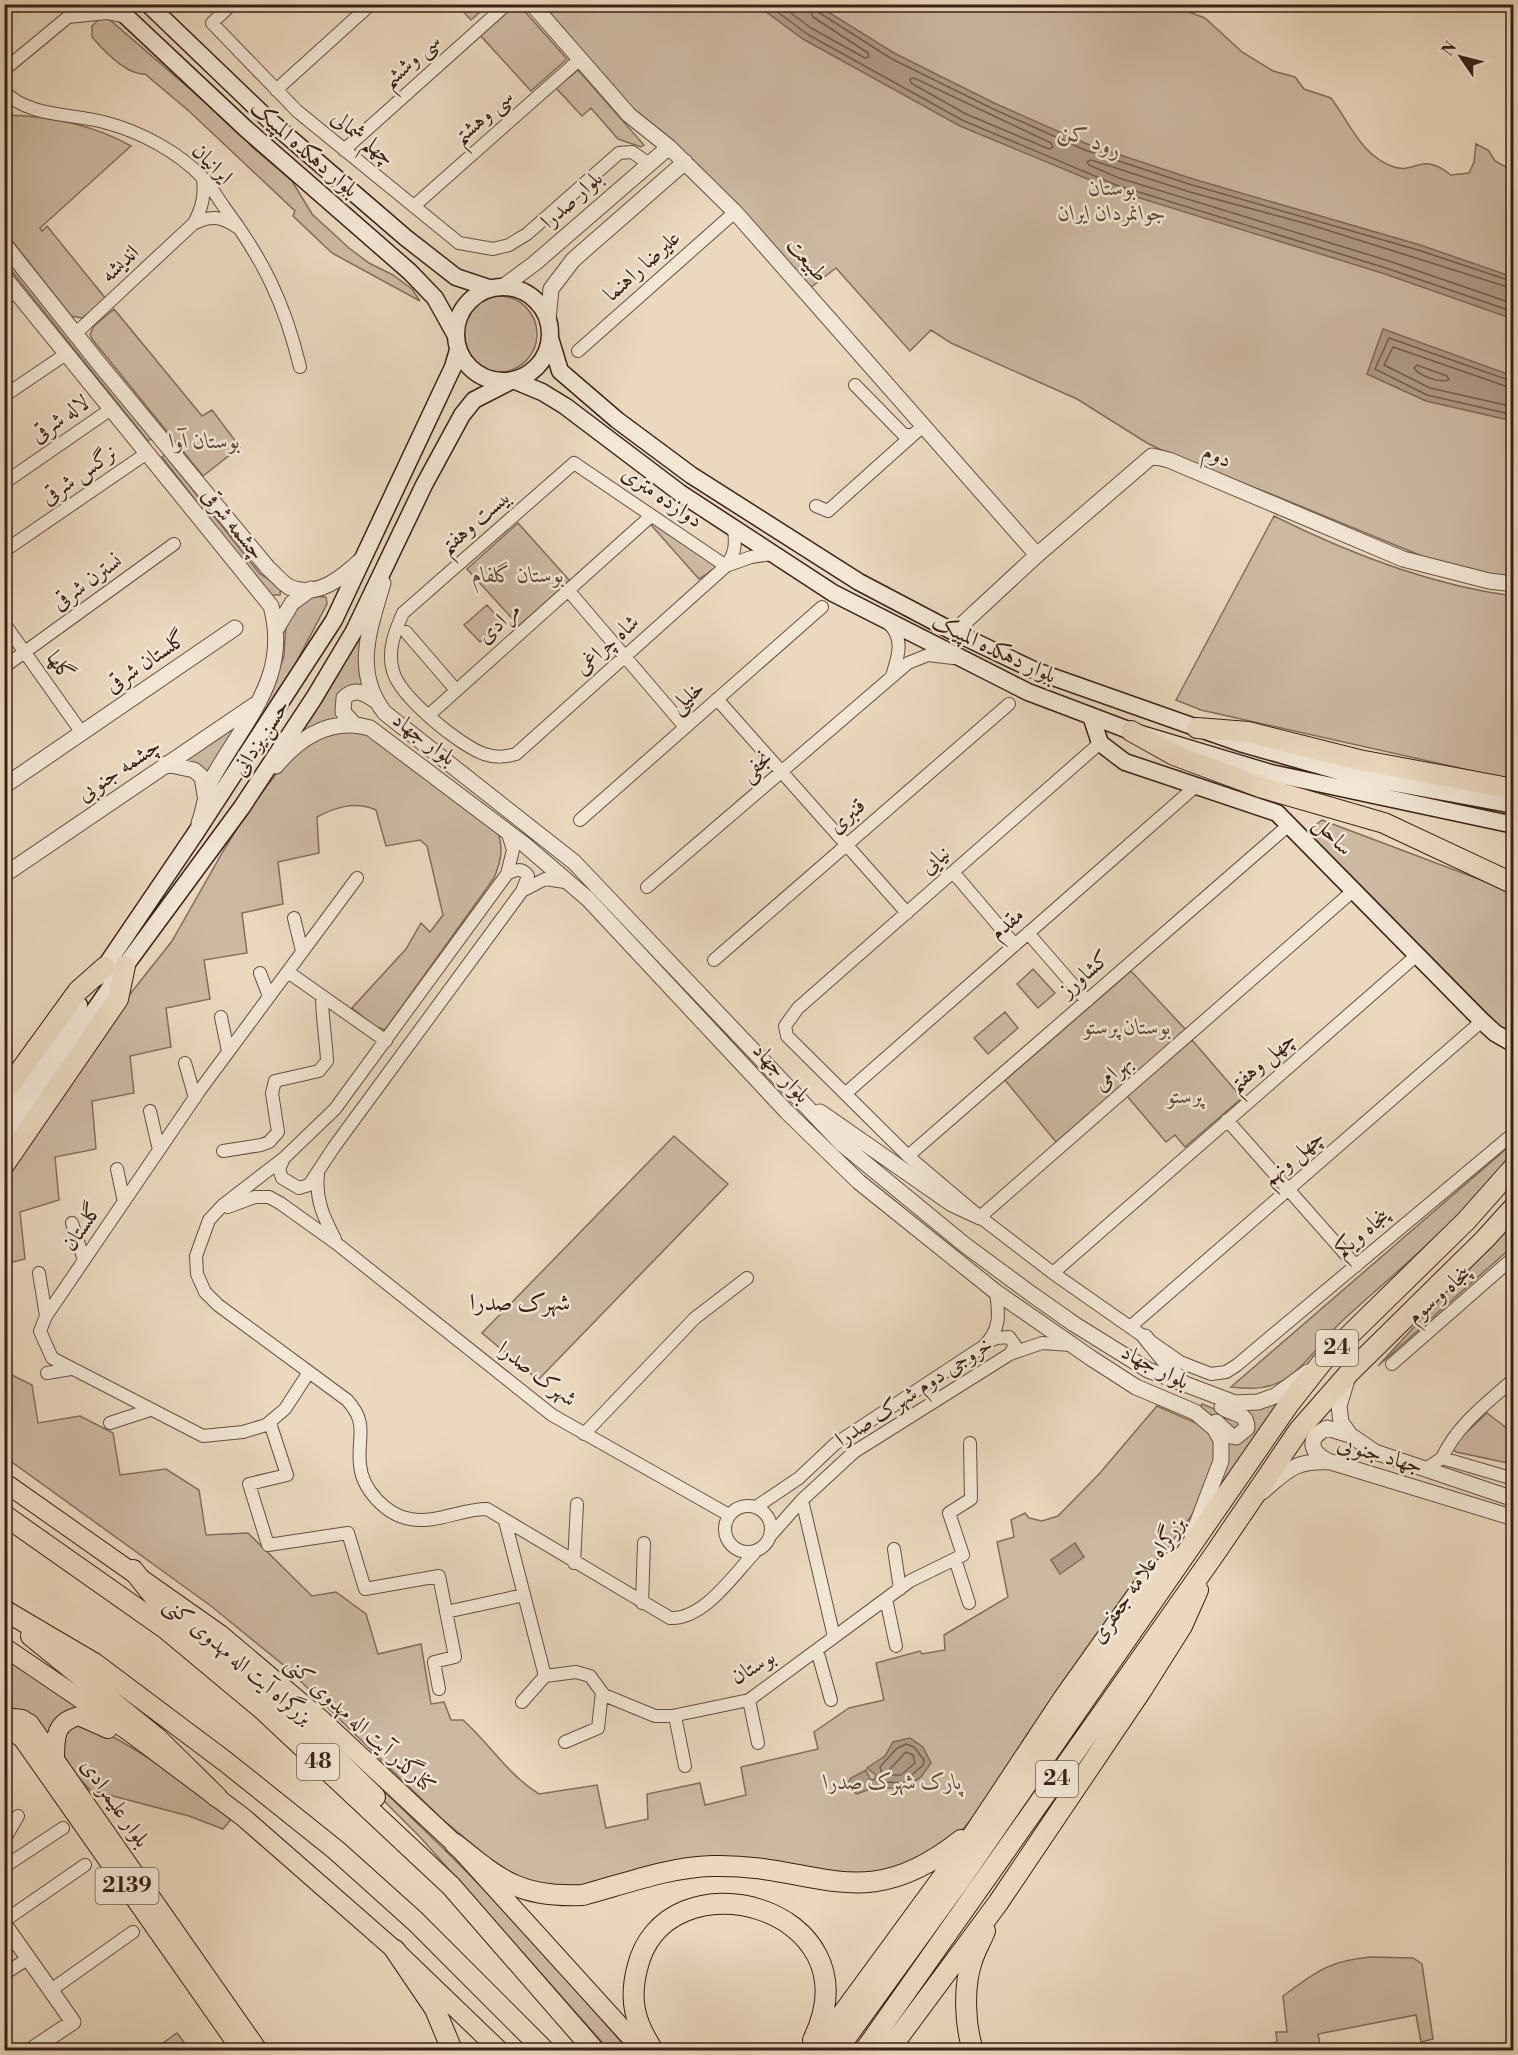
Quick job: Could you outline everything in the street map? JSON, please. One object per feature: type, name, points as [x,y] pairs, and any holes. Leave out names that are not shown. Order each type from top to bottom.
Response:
[{"type":"highway","points":[[1197,728],[1248,732],[1359,760],[1514,789]]},
{"type":"highway","points":[[1131,731],[1174,755],[1263,788],[1384,823],[1514,884]]},
{"type":"highway","points":[[4,1165],[118,999],[125,966]]},
{"type":"highway","points":[[11,1107],[78,991],[105,967]]},
{"type":"highway","name":"بزرگراه علامه جعفری","points":[[837,2050],[958,1883],[1289,1404],[1323,1361],[1466,1221],[1514,1167]]},
{"type":"highway","name":"بزرگراه علامه جعفری","points":[[865,2050],[1216,1552],[1299,1430],[1348,1373],[1485,1239],[1514,1207]]},
{"type":"highway","name":"بزرگراه آیت اله مهدوی کنی","points":[[4,1515],[184,1644],[262,1709],[451,1886],[594,2050]]},
{"type":"highway","points":[[816,2050],[966,1844],[1063,1699],[1147,1581],[1188,1551]]},
{"type":"highway","points":[[888,2050],[998,1903],[1182,1626],[1216,1552]]},
{"type":"highway","points":[[133,1570],[160,1604],[313,1736],[379,1801],[451,1886]]},
{"type":"highway","points":[[4,1611],[53,1655],[157,1737],[217,1797]]},
{"type":"highway","name":"48","points":[[4,1611],[94,1663],[226,1762],[336,1850],[415,1921],[544,2050]]},
{"type":"highway","points":[[454,1844],[507,1882],[523,1891],[541,1894],[583,1895],[691,1867],[712,1866],[738,1866],[829,1882],[863,1883],[907,1874],[942,1856],[985,1814]]},
{"type":"highway","points":[[653,2050],[634,2013],[632,1990],[640,1955],[656,1933],[679,1916],[706,1905],[721,1903],[750,1905],[781,1918],[801,1934],[816,1953],[824,1972],[827,1996],[822,2021],[808,2050]]},
{"type":"highway","points":[[973,2050],[970,2040],[968,1983],[971,1962],[998,1903]]},
{"type":"highway","points":[[395,1950],[435,2009],[452,2050]]},
{"type":"main road","name":"بلوار دهکده المپیک","points":[[113,4],[245,128],[410,272],[435,298],[456,342]]},
{"type":"main road","name":"بلوار دهکده المپیک","points":[[148,4],[270,121],[406,238],[456,277],[496,287]]},
{"type":"main road","points":[[496,287],[518,289],[531,296],[542,306],[548,320],[550,338],[547,352],[539,365],[527,375],[513,380],[486,379],[464,362],[456,342],[458,319],[465,306],[475,295],[496,287]]},
{"type":"main road","name":"بلوار دهکده المپیک","points":[[550,338],[560,371],[617,420],[691,475],[859,582],[954,632],[1036,671],[1197,728],[1356,776],[1514,805]]},
{"type":"main road","name":"حسن یزدانی","points":[[105,967],[195,834],[334,620],[453,367],[456,342]]},
{"type":"main road","name":"بلوار دهکده المپیک","points":[[513,380],[542,392],[565,406],[680,493],[833,593],[1028,692],[1131,731],[1270,773],[1514,825]]},
{"type":"main road","name":"حسن یزدانی","points":[[4,1141],[11,1107],[125,966],[242,807],[314,698],[354,631],[462,415],[474,400],[513,380]]},
{"type":"main road","points":[[1091,716],[1100,743]]},
{"type":"main road","name":"ساحل","points":[[1100,743],[1125,762],[1277,813],[1482,1021],[1495,1033],[1514,1044]]},
{"type":"main road","name":"کنارگذر آیت اله مهدوی کنی","points":[[4,1482],[133,1570],[220,1634],[280,1683],[377,1770],[454,1844],[642,2050]]},
{"type":"main road","points":[[4,1647],[128,1731],[217,1797],[395,1950],[499,2050]]},
{"type":"main road","points":[[55,1759],[57,1729],[64,1722],[79,1716],[157,1754]]},
{"type":"main road","name":"بلوار علیمرادی","points":[[4,1717],[22,1719],[30,1724],[258,2050]]},
{"type":"main road","name":"بلوار علیمرادی","points":[[4,1733],[14,1733],[22,1738],[241,2050]]},
{"type":"street","points":[[4,70],[68,17],[74,4]]},
{"type":"street","name":"چهلم شمالی","points":[[232,4],[212,23],[297,111],[459,243],[494,249],[509,245],[527,234],[619,153],[632,152],[648,163]]},
{"type":"street","points":[[276,90],[371,4]]},
{"type":"street","name":"سی وششم","points":[[344,150],[507,4]]},
{"type":"street","name":"طبیعت","points":[[532,4],[629,114],[669,147],[735,212],[918,431],[1037,555]]},
{"type":"street","points":[[68,17],[107,14],[128,18]]},
{"type":"street","name":"سی وهشتم","points":[[414,206],[580,59]]},
{"type":"street","name":"ایرانیان","points":[[4,91],[24,107],[108,123],[155,143],[203,177],[241,229],[279,297],[289,321],[300,367]]},
{"type":"street","name":"بلوار صدرا","points":[[496,287],[535,263],[669,147]]},
{"type":"street","name":"بلوار صدرا","points":[[548,320],[551,289],[573,260],[684,162]]},
{"type":"street","points":[[194,224],[201,211],[204,194],[203,177]]},
{"type":"street","name":"علیرضا راهنما","points":[[578,351],[735,212]]},
{"type":"street","points":[[194,224],[206,217],[219,218],[241,229]]},
{"type":"street","name":"اندیشه","points":[[75,334],[194,224]]},
{"type":"street","name":"چشمه شرقی","points":[[4,244],[243,540],[289,586]]},
{"type":"street","name":"چشمه شرقی","points":[[4,277],[10,296],[66,354],[271,606],[278,628],[276,658],[269,682],[250,720],[212,780],[205,796],[204,809],[195,834]]},
{"type":"street","points":[[4,396],[66,354]]},
{"type":"street","points":[[855,385],[904,435],[918,431]]},
{"type":"street","name":"لاله شرقی","points":[[4,483],[111,409]]},
{"type":"street","points":[[816,506],[828,511],[918,431]]},
{"type":"street","name":"نرگس شرقی","points":[[4,551],[147,453]]},
{"type":"street","name":"دوم","points":[[954,632],[1037,555],[1152,456],[1168,460],[1403,559],[1489,581],[1514,584]]},
{"type":"street","name":"دوازده متری","points":[[574,463],[726,566]]},
{"type":"street","name":"بیست وهفتم","points":[[429,715],[407,698],[397,684],[392,669],[390,656],[394,634],[403,613],[574,463]]},
{"type":"street","name":"مرادی","points":[[429,715],[651,516]]},
{"type":"street","points":[[726,566],[733,556],[736,545],[734,530]]},
{"type":"street","name":"نسترن شرقی","points":[[4,667],[174,544]]},
{"type":"street","points":[[726,566],[751,557],[771,554]]},
{"type":"street","name":"بلوار جهاد","points":[[390,557],[364,653],[366,674],[376,701],[395,722],[574,862],[790,1090],[871,1170],[1029,1293],[1148,1370],[1235,1403],[1267,1399],[1281,1393],[1323,1361]]},
{"type":"street","points":[[271,606],[277,608],[285,604],[290,596],[289,586],[311,589],[328,586],[342,579],[361,560]]},
{"type":"street","name":"شاه چراغی","points":[[429,715],[483,754],[499,758],[516,754],[726,566]]},
{"type":"street","points":[[278,628],[292,603],[311,589]]},
{"type":"street","points":[[568,590],[685,727]]},
{"type":"street","name":"خلیلی","points":[[580,820],[822,607]]},
{"type":"street","points":[[887,622],[896,630],[899,646],[892,676]]},
{"type":"street","name":"گلها","points":[[4,623],[82,733]]},
{"type":"street","name":"گلستان شرقی","points":[[4,786],[235,628]]},
{"type":"street","points":[[406,632],[456,690]]},
{"type":"street","name":"نجفی","points":[[647,887],[908,663],[928,656],[943,655],[960,659]]},
{"type":"street","points":[[355,725],[343,712],[344,698],[353,692],[361,692],[376,701]]},
{"type":"street","points":[[717,699],[907,913]]},
{"type":"street","name":"چشمه جنوبی","points":[[4,875],[259,702]]},
{"type":"street","name":"قنبری","points":[[714,960],[1009,704]]},
{"type":"street","name":"بلوار جهاد","points":[[242,807],[285,755],[303,738],[331,726],[355,725],[370,728],[384,737],[506,830],[572,885],[829,1154],[996,1292],[1136,1387],[1195,1412],[1219,1434],[1222,1453],[1219,1470],[1204,1502],[1188,1551]]},
{"type":"street","name":"نیایی","points":[[846,1093],[787,1036],[785,1026],[798,1008],[1100,743]]},
{"type":"street","points":[[166,765],[194,770],[202,777],[205,796]]},
{"type":"street","name":"مقدم","points":[[846,1093],[1196,786]]},
{"type":"street","name":"کشاورز","points":[[908,1156],[1290,824]]},
{"type":"street","points":[[506,830],[513,850],[507,874],[335,1109],[284,1158],[223,1205],[209,1220],[196,1256],[197,1274],[205,1292],[218,1305],[347,1400],[357,1411],[362,1426],[360,1466],[369,1489],[385,1508],[408,1519],[433,1521],[471,1509],[486,1509],[670,1618],[692,1616],[770,1536],[768,1518],[756,1507]]},
{"type":"street","points":[[284,1158],[279,1169],[282,1179],[289,1185],[298,1188],[309,1185],[318,1175],[341,1137],[522,891],[528,876],[525,872],[520,870],[507,874]]},
{"type":"street","points":[[953,872],[1015,945]]},
{"type":"street","name":"گلستان","points":[[309,1372],[285,1409],[270,1423],[243,1432],[203,1436],[52,1358],[44,1346],[40,1331],[46,1316],[195,1098],[357,878]]},
{"type":"street","points":[[522,891],[545,879],[560,879],[572,885]]},
{"type":"street","name":"بهرامی","points":[[980,1217],[1354,890]]},
{"type":"street","points":[[294,918],[302,951]]},
{"type":"street","points":[[1028,933],[1087,1001]]},
{"type":"street","name":"چهل وهفتم","points":[[1053,1273],[1417,955]]},
{"type":"street","points":[[288,972],[386,1041]]},
{"type":"street","points":[[260,973],[269,996]]},
{"type":"street","points":[[224,1151],[269,1142],[278,1132],[272,1093],[275,1081],[319,1071],[327,1061],[327,1034],[322,1019],[322,996]]},
{"type":"street","points":[[221,1017],[228,1051]]},
{"type":"street","name":"چهل ونهم","points":[[1130,1327],[1482,1021]]},
{"type":"street","points":[[185,1063],[195,1098]]},
{"type":"street","points":[[790,1090],[952,1204],[980,1217]]},
{"type":"street","points":[[846,1093],[908,1156],[980,1217],[1053,1273],[1145,1337],[1182,1382]]},
{"type":"street","points":[[150,1111],[159,1150]]},
{"type":"street","points":[[1227,1120],[1356,1266]]},
{"type":"street","name":"پنجاه ویکم","points":[[1145,1337],[1180,1362],[1211,1374],[1226,1372],[1514,1133]]},
{"type":"street","points":[[117,1169],[124,1202]]},
{"type":"street","points":[[318,1175],[316,1188],[319,1202],[336,1243]]},
{"type":"street","name":"شهرک صدرا","points":[[209,1220],[243,1200],[269,1197],[336,1243],[552,1414],[729,1515]]},
{"type":"street","points":[[72,1223],[84,1260]]},
{"type":"street","name":"پنجاه و سوم","points":[[1392,1364],[1514,1257]]},
{"type":"street","points":[[39,1273],[46,1316]]},
{"type":"street","points":[[584,1434],[695,1318],[747,1278]]},
{"type":"street","points":[[987,1342],[997,1329],[999,1319],[996,1292]]},
{"type":"street","points":[[757,1550],[743,1552],[731,1546],[725,1534],[729,1515],[741,1507],[756,1507],[799,1478],[835,1444],[987,1342],[1010,1337],[1015,1346],[1010,1354]]},
{"type":"street","name":"خروجی دوم شهرک صدرا","points":[[770,1536],[802,1500],[854,1452],[1010,1354],[1042,1343],[1073,1345]]},
{"type":"street","points":[[46,1373],[71,1369]]},
{"type":"street","name":"جهاد جنوبی","points":[[1348,1373],[1339,1406],[1341,1422],[1350,1435],[1376,1452],[1514,1499]]},
{"type":"street","points":[[1427,1468],[1442,1458],[1450,1442],[1474,1414],[1514,1379]]},
{"type":"street","points":[[1195,1412],[1209,1416],[1231,1436],[1242,1436],[1247,1428],[1246,1420],[1238,1413],[1224,1410],[1214,1396]]},
{"type":"street","points":[[110,1423],[150,1410]]},
{"type":"street","points":[[270,1423],[287,1475],[249,1484],[268,1545],[348,1533],[365,1589],[439,1576],[455,1657],[434,1662],[439,1689]]},
{"type":"street","points":[[1330,1462],[1316,1455],[1313,1440],[1318,1432],[1327,1428],[1350,1435]]},
{"type":"street","points":[[969,1603],[955,1559],[963,1555],[949,1513],[971,1499],[970,1443]]},
{"type":"street","points":[[1442,1458],[1514,1479]]},
{"type":"street","name":"جهاد جنوبی","points":[[1247,1506],[1292,1466],[1315,1461],[1330,1462],[1514,1518]]},
{"type":"street","points":[[802,1500],[834,1637]]},
{"type":"street","points":[[574,1563],[577,1504]]},
{"type":"street","points":[[505,1521],[545,1676],[522,1702]]},
{"type":"street","points":[[642,1603],[644,1543]]},
{"type":"street","points":[[894,1549],[900,1589]]},
{"type":"street","name":"بوستان","points":[[545,1676],[576,1672],[591,1676],[602,1692],[647,1714],[675,1716],[749,1700],[900,1589],[955,1559]]},
{"type":"street","points":[[446,1612],[524,1595]]},
{"type":"street","points":[[886,1599],[896,1646]]},
{"type":"street","points":[[818,1650],[831,1700]]},
{"type":"street","points":[[565,1742],[597,1728],[602,1692]]},
{"type":"street","points":[[749,1700],[758,1743]]},
{"type":"street","points":[[675,1716],[685,1766]]},
{"type":"street","points":[[4,1840],[18,1816]]},
{"type":"street","points":[[4,1867],[63,1828]]},
{"type":"street","points":[[31,2050],[73,2022],[4,1923],[85,1865]]},
{"type":"street","points":[[51,1990],[133,1932]]},
{"type":"street","points":[[4,1974],[29,1958]]},
{"type":"street","points":[[202,1994],[232,2050]]},
{"type":"green space","points":[[457,5],[488,5],[471,20]]},
{"type":"green space","points":[[512,5],[519,5],[567,59],[531,91],[479,34]]},
{"type":"green space","name":"بوستان جوانمردان ایران","points":[[541,5],[1182,5],[1189,12],[1205,18],[1242,52],[1273,71],[1295,77],[1304,89],[1331,98],[1357,138],[1383,162],[1402,168],[1433,165],[1451,175],[1469,173],[1474,162],[1476,144],[1488,150],[1495,161],[1513,171],[1513,581],[1434,561],[1266,492],[1203,470],[1147,443],[1077,399],[951,343],[931,330],[910,351],[836,268],[810,288],[651,129]]},
{"type":"green space","points":[[101,17],[110,20],[249,140],[250,145],[292,181],[312,214],[349,248],[412,289],[420,301],[332,253],[293,216],[295,211],[190,112],[145,74],[130,71],[109,55],[92,37],[92,26]]},
{"type":"green space","points":[[578,70],[644,145],[641,147],[618,139],[591,108],[582,116],[556,88]]},
{"type":"green space","points":[[5,115],[54,119],[101,132],[131,146],[40,228],[42,231],[47,226],[106,299],[82,318],[71,316],[5,232]]},
{"type":"green space","points":[[4,255],[152,438],[148,441],[5,263]]},
{"type":"green space","points":[[499,296],[514,299],[526,307],[534,319],[537,334],[534,349],[526,361],[514,369],[499,372],[484,369],[472,361],[464,349],[461,334],[464,319],[472,307],[484,299]]},
{"type":"green space","name":"بوستان آوا","points":[[114,309],[202,416],[212,410],[240,447],[203,476],[92,339],[90,334],[94,326]]},
{"type":"green space","points":[[165,455],[260,574],[281,587],[280,595],[272,595],[254,576],[162,457]]},
{"type":"green space","points":[[1274,516],[1331,543],[1390,566],[1451,584],[1513,596],[1513,780],[1201,710],[1176,700]]},
{"type":"green space","points":[[656,522],[718,566],[699,579],[651,525]]},
{"type":"green space","name":"بوستان گلفام","points":[[518,523],[570,581],[519,626],[467,569]]},
{"type":"green space","points":[[308,596],[326,597],[327,604],[290,674],[217,784],[272,690],[284,656],[286,623]]},
{"type":"green space","points":[[487,605],[502,622],[480,642],[464,625]]},
{"type":"green space","points":[[367,623],[368,691],[352,688],[346,722],[294,742]]},
{"type":"green space","points":[[252,709],[208,778],[195,764],[180,760]]},
{"type":"green space","points":[[355,730],[380,740],[405,764],[497,830],[501,854],[494,878],[385,1030],[374,1026],[352,1008],[406,949],[421,923],[430,932],[443,915],[427,846],[420,840],[386,846],[376,810],[368,807],[346,806],[317,817],[319,853],[278,862],[283,904],[242,913],[247,953],[204,960],[210,999],[166,1008],[171,1047],[130,1056],[134,1093],[92,1101],[96,1149],[55,1157],[59,1200],[20,1212],[25,1259],[5,1264],[5,1176],[112,1017],[172,941],[250,808],[280,769],[311,738]]},
{"type":"green space","points":[[1322,820],[1513,892],[1513,1040],[1305,833]]},
{"type":"green space","points":[[1033,969],[1055,993],[1038,1008],[1017,984]]},
{"type":"green space","name":"بوستان پرستو","points":[[1131,971],[1186,1030],[1056,1142],[1005,1080]]},
{"type":"green space","points":[[1005,1012],[1018,1028],[988,1054],[974,1038]]},
{"type":"green space","name":"پرستو","points":[[1192,1040],[1242,1098],[1185,1147],[1175,1135],[1166,1142],[1127,1096]]},
{"type":"green space","points":[[674,1136],[728,1184],[538,1380],[482,1333]]},
{"type":"green space","points":[[1513,1143],[1507,1159],[1466,1207],[1409,1262],[1341,1322],[1298,1369],[1284,1380],[1270,1386],[1231,1387]]},
{"type":"green space","points":[[1513,1220],[1513,1246],[1378,1366]]},
{"type":"green space","name":"پارک شهرک صدرا","points":[[4,1371],[32,1385],[38,1423],[80,1416],[113,1433],[120,1475],[166,1469],[199,1490],[206,1535],[248,1533],[312,1596],[336,1592],[366,1614],[378,1654],[421,1644],[431,1704],[444,1702],[451,1720],[463,1720],[508,1769],[539,1794],[597,1785],[606,1828],[648,1819],[647,1794],[700,1783],[705,1805],[746,1795],[741,1767],[818,1749],[814,1732],[849,1708],[884,1700],[876,1663],[920,1651],[922,1654],[945,1650],[944,1635],[1008,1597],[997,1542],[1014,1537],[1011,1520],[1025,1513],[1029,1518],[1042,1521],[1058,1516],[1100,1473],[1157,1406],[1205,1427],[1219,1448],[1207,1490],[1192,1515],[1096,1642],[978,1811],[958,1835],[926,1860],[857,1879],[780,1865],[580,1889],[514,1879],[442,1819],[287,1668],[211,1606],[5,1457]]},
{"type":"green space","points":[[1281,1399],[1210,1499],[1227,1440],[1241,1441],[1247,1438],[1241,1410]]},
{"type":"green space","points":[[1202,1404],[1243,1421],[1239,1433],[1200,1408]]},
{"type":"green space","points":[[1487,1413],[1513,1433],[1513,1464],[1456,1452],[1451,1447]]},
{"type":"green space","points":[[4,1654],[93,1716],[51,1740],[5,1711]]},
{"type":"green space","points":[[82,1721],[141,1753],[233,1817],[223,1829],[189,1816],[90,1790],[75,1774],[64,1756],[62,1730]]},
{"type":"green space","points":[[332,1749],[379,1787],[476,1881],[554,1965],[628,2050],[609,2050],[420,1837]]},
{"type":"green space","points":[[1370,1957],[1413,1958],[1422,1964],[1433,2039],[1421,2042],[1416,2015],[1318,2034],[1320,2045],[1306,2046],[1306,2050],[1252,2050],[1254,2046],[1277,2042],[1276,2032],[1287,2032],[1283,1996],[1323,1969],[1343,1961]]},
{"type":"green space","points":[[177,2033],[190,2050],[153,2050]]},
{"type":"water","points":[[757,5],[817,5],[894,53],[994,103],[1087,144],[1193,179],[1420,245],[1513,277],[1513,319],[1385,274],[1114,190],[960,126],[803,39]]},
{"type":"water","points":[[1383,329],[1513,376],[1513,421],[1426,401],[1367,374]]},
{"type":"water","points":[[1075,1543],[1084,1557],[1060,1574],[1051,1560]]},
{"type":"water","points":[[910,1738],[923,1747],[931,1763],[921,1777],[904,1789],[875,1787],[857,1794],[845,1787],[851,1778],[866,1770],[870,1779],[874,1780],[876,1775],[867,1768],[885,1756],[893,1742]]},
{"type":"district","name":"شهرک صدرا","points":[[520,1303]]},
{"type":"water label","name":"رود کن","points":[[1090,140]]}]
